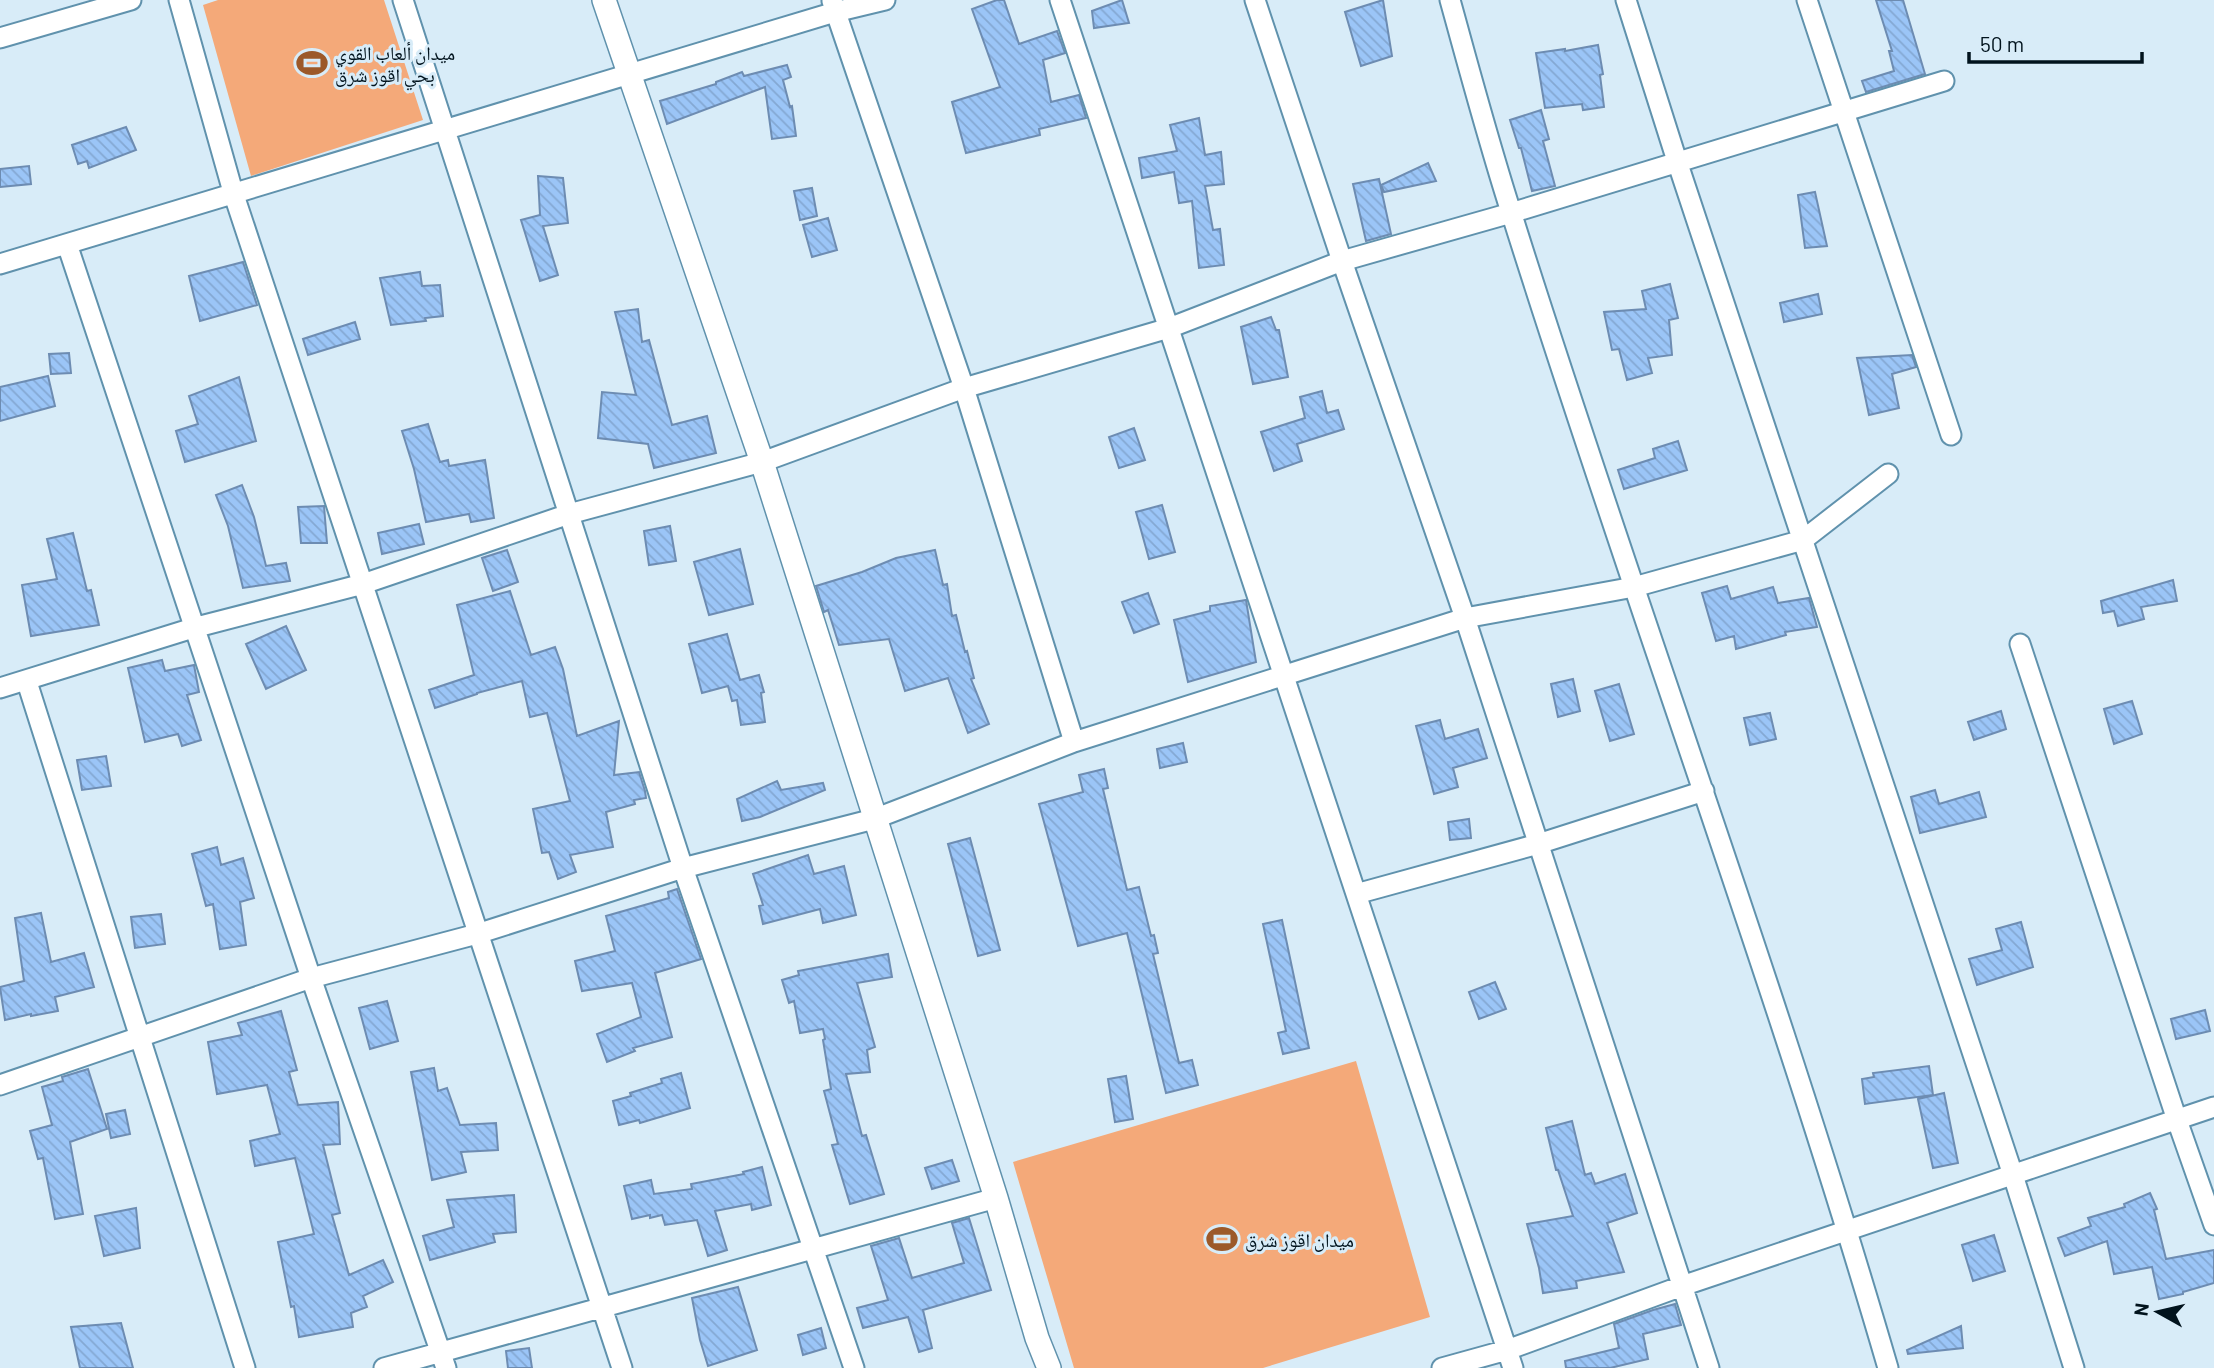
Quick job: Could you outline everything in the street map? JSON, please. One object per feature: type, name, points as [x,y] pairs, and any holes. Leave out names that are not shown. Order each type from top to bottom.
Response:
[{"type":"street","points":[[0,37],[131,0]]},
{"type":"street","points":[[179,0],[233,192],[622,1368]]},
{"type":"street","points":[[403,0],[683,868],[854,1368]]},
{"type":"street","points":[[604,0],[762,462],[996,1198],[1037,1338],[1049,1368]]},
{"type":"street","points":[[0,264],[628,75],[833,6],[885,0]]},
{"type":"street","points":[[1060,0],[1510,1359]]},
{"type":"street","points":[[1255,0],[1465,618],[1709,1368]]},
{"type":"street","points":[[1450,0],[1511,213],[1848,1230],[1888,1368]]},
{"type":"street","points":[[1626,0],[2074,1368]]},
{"type":"street","points":[[1807,0],[1951,435]]},
{"type":"street","points":[[833,6],[964,388],[1074,742]]},
{"type":"street","points":[[0,688],[27,682],[193,628],[363,584],[569,514],[762,462],[964,388],[1169,328],[1342,261],[1511,213],[1944,80]]},
{"type":"street","points":[[66,244],[311,978],[443,1360]]},
{"type":"street","points":[[0,1085],[311,978],[477,934],[683,868],[874,819],[1074,742],[1465,618],[1634,587],[1803,540],[1888,474]]},
{"type":"street","points":[[2020,644],[2214,1225]]},
{"type":"street","points":[[27,682],[245,1368]]},
{"type":"street","points":[[1356,894],[1538,844],[1704,791]]},
{"type":"street","points":[[1441,1368],[1510,1359],[1682,1286],[2214,1107]]},
{"type":"street","points":[[384,1368],[443,1360],[602,1308],[996,1198]]},
{"type":"shaded area","name":"ميدان ألعاب القوي بحي اقوز شرق","points":[[218,0],[384,0],[423,120],[251,176],[203,5]]},
{"type":"shaded area","name":"ميدان اقوز شرق","points":[[1356,1061],[1430,1317],[1263,1368],[1074,1368],[1013,1162]]},
{"type":"building","points":[[1004,0],[1019,44],[1057,31],[1065,53],[1043,60],[1051,102],[1079,95],[1086,118],[1039,129],[1040,135],[966,153],[952,102],[1000,87],[972,9]]},
{"type":"building","points":[[1122,0],[1129,23],[1094,28],[1092,11]]},
{"type":"building","points":[[1383,0],[1392,56],[1361,66],[1345,12]]},
{"type":"building","points":[[1876,0],[1903,0],[1925,74],[1866,92],[1862,81],[1894,71],[1889,51],[1892,51]]},
{"type":"building","points":[[1598,45],[1603,74],[1600,75],[1604,107],[1583,110],[1582,104],[1545,108],[1536,53]]},
{"type":"building","points":[[787,65],[791,77],[783,80],[790,107],[792,106],[796,136],[772,139],[765,87],[667,124],[660,101],[716,84],[742,72],[744,76]]},
{"type":"building","points":[[1541,110],[1549,139],[1543,141],[1555,186],[1532,191],[1521,148],[1510,120]]},
{"type":"building","points":[[1199,118],[1205,155],[1221,152],[1224,184],[1205,186],[1213,230],[1220,229],[1224,265],[1199,268],[1192,201],[1179,203],[1174,172],[1142,178],[1139,158],[1177,151],[1170,125]]},
{"type":"building","points":[[126,127],[136,150],[89,168],[87,161],[78,164],[72,145]]},
{"type":"building","points":[[1428,163],[1436,181],[1384,192],[1381,185]]},
{"type":"building","points":[[29,166],[31,184],[0,187],[0,169]]},
{"type":"building","points":[[538,176],[563,178],[568,223],[543,226],[558,275],[540,281],[521,220],[540,215]]},
{"type":"building","points":[[1379,179],[1391,234],[1366,241],[1353,184]]},
{"type":"building","points":[[812,188],[817,216],[800,220],[794,191]]},
{"type":"building","points":[[1815,192],[1827,246],[1805,248],[1798,195]]},
{"type":"building","points":[[828,218],[837,250],[812,257],[803,225]]},
{"type":"building","points":[[243,262],[257,305],[200,321],[189,276]]},
{"type":"building","points":[[420,272],[422,286],[440,285],[443,316],[391,325],[380,278]]},
{"type":"building","points":[[1670,284],[1678,318],[1669,320],[1672,355],[1648,358],[1652,373],[1627,380],[1619,349],[1612,350],[1604,312],[1646,309],[1642,291]]},
{"type":"building","points":[[1818,294],[1822,314],[1784,322],[1780,303]]},
{"type":"building","points":[[638,309],[642,342],[649,340],[672,425],[707,416],[716,453],[654,468],[648,444],[598,438],[602,392],[636,395],[615,312]]},
{"type":"building","points":[[1271,317],[1276,330],[1279,330],[1288,377],[1253,384],[1241,327]]},
{"type":"building","points":[[355,322],[360,339],[308,355],[303,339]]},
{"type":"building","points":[[69,353],[71,373],[51,374],[49,354]]},
{"type":"building","points":[[1912,355],[1916,367],[1892,374],[1899,408],[1869,415],[1857,358]]},
{"type":"building","points":[[48,376],[55,406],[0,421],[0,387]]},
{"type":"building","points":[[239,377],[256,441],[185,462],[176,431],[198,424],[189,396]]},
{"type":"building","points":[[1322,391],[1327,413],[1338,410],[1344,429],[1297,444],[1302,461],[1274,471],[1261,432],[1305,418],[1300,397]]},
{"type":"building","points":[[428,424],[440,462],[448,460],[449,466],[485,460],[494,518],[471,522],[469,514],[426,522],[402,431]]},
{"type":"building","points":[[1134,428],[1145,460],[1119,468],[1109,437]]},
{"type":"building","points":[[1678,441],[1687,470],[1624,489],[1618,470],[1655,458],[1653,449]]},
{"type":"building","points":[[242,485],[254,517],[266,566],[286,563],[290,581],[243,588],[228,526],[216,495]]},
{"type":"building","points":[[1162,505],[1175,552],[1149,559],[1136,512]]},
{"type":"building","points":[[324,506],[327,543],[301,543],[298,507]]},
{"type":"building","points":[[419,524],[424,544],[382,554],[378,533]]},
{"type":"building","points":[[670,526],[676,561],[649,565],[644,531]]},
{"type":"building","points":[[73,533],[87,591],[91,590],[99,625],[31,636],[22,585],[57,579],[47,539]]},
{"type":"building","points":[[740,549],[753,604],[709,615],[694,562]]},
{"type":"building","points":[[507,550],[518,582],[493,591],[482,558]]},
{"type":"building","points":[[935,550],[943,585],[947,584],[952,616],[956,615],[965,652],[967,651],[974,678],[971,679],[989,724],[968,733],[948,678],[905,691],[889,639],[839,645],[828,610],[824,612],[816,586],[896,558]]},
{"type":"building","points":[[2173,580],[2177,601],[2141,607],[2144,619],[2118,626],[2114,611],[2103,613],[2101,601]]},
{"type":"building","points":[[1727,586],[1731,599],[1773,587],[1778,603],[1809,598],[1817,627],[1785,632],[1786,635],[1736,649],[1734,636],[1716,641],[1702,593]]},
{"type":"building","points":[[510,591],[531,655],[555,647],[563,669],[577,736],[619,721],[614,775],[639,772],[645,791],[646,798],[634,800],[635,804],[606,812],[613,847],[570,855],[576,872],[558,879],[549,852],[542,853],[533,809],[570,801],[547,713],[530,717],[522,681],[435,708],[429,690],[474,675],[457,605]]},
{"type":"building","points":[[1148,593],[1159,624],[1134,633],[1122,602]]},
{"type":"building","points":[[1246,600],[1256,662],[1188,682],[1174,620],[1210,611],[1210,606]]},
{"type":"building","points":[[286,626],[306,670],[266,689],[246,644]]},
{"type":"building","points":[[727,634],[740,680],[759,675],[764,692],[761,693],[765,722],[741,725],[737,700],[732,701],[728,686],[702,693],[689,644]]},
{"type":"building","points":[[162,660],[165,671],[194,665],[199,692],[187,695],[201,740],[182,746],[178,734],[145,742],[128,668]]},
{"type":"building","points":[[1573,679],[1580,711],[1558,717],[1551,684]]},
{"type":"building","points":[[1619,684],[1634,734],[1610,741],[1595,691]]},
{"type":"building","points":[[2132,701],[2142,734],[2114,744],[2104,709]]},
{"type":"building","points":[[2001,711],[2006,729],[1974,740],[1968,722]]},
{"type":"building","points":[[1770,713],[1776,739],[1750,745],[1744,718]]},
{"type":"building","points":[[1440,720],[1445,739],[1478,729],[1487,758],[1453,768],[1458,787],[1434,794],[1416,726]]},
{"type":"building","points":[[1183,743],[1187,762],[1160,768],[1157,749]]},
{"type":"building","points":[[106,756],[111,786],[82,790],[77,760]]},
{"type":"building","points":[[1104,769],[1108,788],[1103,789],[1127,890],[1139,887],[1151,936],[1154,935],[1158,953],[1153,954],[1179,1063],[1192,1060],[1198,1085],[1166,1093],[1127,933],[1078,946],[1039,804],[1083,792],[1079,775]]},
{"type":"building","points":[[777,781],[781,790],[823,783],[825,790],[760,817],[742,821],[737,799]]},
{"type":"building","points":[[1935,790],[1939,804],[1979,792],[1986,817],[1920,833],[1911,797]]},
{"type":"building","points":[[1469,819],[1471,838],[1450,840],[1448,822]]},
{"type":"building","points":[[970,838],[1000,950],[978,956],[948,844]]},
{"type":"building","points":[[217,847],[221,865],[243,858],[254,898],[240,902],[246,945],[220,949],[213,904],[206,906],[192,854]]},
{"type":"building","points":[[808,855],[814,874],[844,866],[856,915],[823,923],[820,909],[763,924],[759,906],[763,905],[753,874]]},
{"type":"building","points":[[677,889],[701,959],[655,973],[672,1037],[633,1048],[635,1051],[607,1062],[597,1034],[641,1017],[632,983],[582,991],[575,961],[615,951],[606,916],[669,898],[668,892]]},
{"type":"building","points":[[41,913],[51,962],[84,953],[94,987],[55,997],[58,1011],[5,1020],[0,987],[24,981],[15,918]]},
{"type":"building","points":[[161,914],[165,944],[135,948],[131,917]]},
{"type":"building","points":[[1282,920],[1309,1048],[1283,1054],[1278,1033],[1286,1031],[1263,924]]},
{"type":"building","points":[[2021,922],[2033,967],[1977,985],[1969,959],[2002,950],[1996,929]]},
{"type":"building","points":[[888,954],[892,977],[857,983],[875,1047],[867,1050],[870,1072],[846,1074],[862,1136],[866,1135],[884,1194],[850,1204],[832,1145],[838,1144],[824,1091],[831,1089],[823,1029],[800,1033],[794,1001],[789,1003],[782,980],[799,975],[798,971]]},
{"type":"building","points":[[1495,982],[1506,1009],[1479,1019],[1469,992]]},
{"type":"building","points":[[387,1001],[398,1041],[370,1049],[359,1008]]},
{"type":"building","points":[[2205,1010],[2210,1031],[2176,1039],[2171,1019]]},
{"type":"building","points":[[281,1011],[297,1070],[289,1072],[298,1105],[338,1102],[340,1144],[323,1145],[340,1213],[332,1215],[349,1275],[383,1260],[393,1282],[363,1296],[367,1307],[351,1313],[353,1327],[299,1337],[278,1242],[314,1234],[295,1158],[255,1166],[250,1141],[280,1134],[267,1085],[217,1094],[208,1042],[242,1035],[238,1023]]},
{"type":"building","points":[[1929,1066],[1933,1095],[1865,1104],[1862,1079],[1874,1077],[1873,1073]]},
{"type":"building","points":[[434,1068],[438,1091],[447,1088],[460,1125],[496,1123],[498,1150],[461,1152],[466,1172],[432,1180],[411,1072]]},
{"type":"building","points":[[88,1069],[107,1129],[70,1142],[83,1214],[55,1219],[43,1158],[38,1159],[30,1131],[52,1125],[42,1087]]},
{"type":"building","points":[[681,1073],[690,1108],[640,1123],[639,1120],[619,1125],[613,1101],[631,1096],[630,1093],[662,1083],[661,1079]]},
{"type":"building","points":[[1126,1076],[1133,1119],[1115,1122],[1108,1079]]},
{"type":"building","points":[[1944,1093],[1958,1163],[1933,1168],[1918,1099]]},
{"type":"building","points":[[125,1110],[130,1134],[111,1138],[106,1114]]},
{"type":"building","points":[[1572,1121],[1585,1175],[1591,1173],[1595,1184],[1625,1174],[1637,1213],[1607,1223],[1624,1272],[1576,1281],[1577,1288],[1543,1293],[1527,1224],[1573,1216],[1556,1170],[1546,1128]]},
{"type":"building","points":[[952,1160],[959,1181],[932,1189],[925,1168]]},
{"type":"building","points":[[762,1167],[771,1205],[752,1210],[751,1204],[715,1211],[727,1250],[708,1256],[697,1220],[665,1225],[662,1215],[632,1219],[624,1186],[651,1180],[654,1194],[692,1189],[691,1184],[744,1174],[743,1172]]},
{"type":"building","points":[[2150,1193],[2157,1209],[2154,1210],[2166,1259],[2214,1250],[2214,1283],[2159,1299],[2152,1267],[2114,1274],[2107,1241],[2065,1256],[2058,1238],[2091,1226],[2088,1218],[2125,1207],[2124,1204]]},
{"type":"building","points":[[514,1195],[516,1232],[493,1234],[495,1242],[430,1260],[423,1236],[454,1227],[447,1200]]},
{"type":"building","points":[[136,1208],[140,1248],[104,1256],[95,1216]]},
{"type":"building","points":[[969,1218],[991,1290],[923,1310],[932,1348],[919,1352],[908,1317],[863,1328],[857,1308],[888,1300],[871,1246],[899,1238],[912,1278],[964,1263],[952,1223]]},
{"type":"building","points":[[1994,1235],[2005,1271],[1973,1281],[1962,1245]]},
{"type":"building","points":[[738,1287],[757,1350],[708,1366],[692,1298]]},
{"type":"building","points":[[1675,1304],[1681,1325],[1643,1334],[1648,1359],[1610,1368],[1566,1368],[1565,1361],[1619,1348],[1614,1324]]},
{"type":"building","points":[[121,1323],[133,1368],[80,1368],[71,1327]]},
{"type":"building","points":[[1961,1326],[1963,1348],[1908,1354],[1907,1350]]},
{"type":"building","points":[[821,1328],[826,1348],[803,1355],[798,1335]]},
{"type":"building","points":[[529,1348],[532,1368],[508,1368],[506,1351]]},
{"type":"place","name":"ميدان ألعاب القوي بحي اقوز شرق","points":[[312,63]]},
{"type":"place","name":"ميدان اقوز شرق","points":[[1222,1239]]}]
